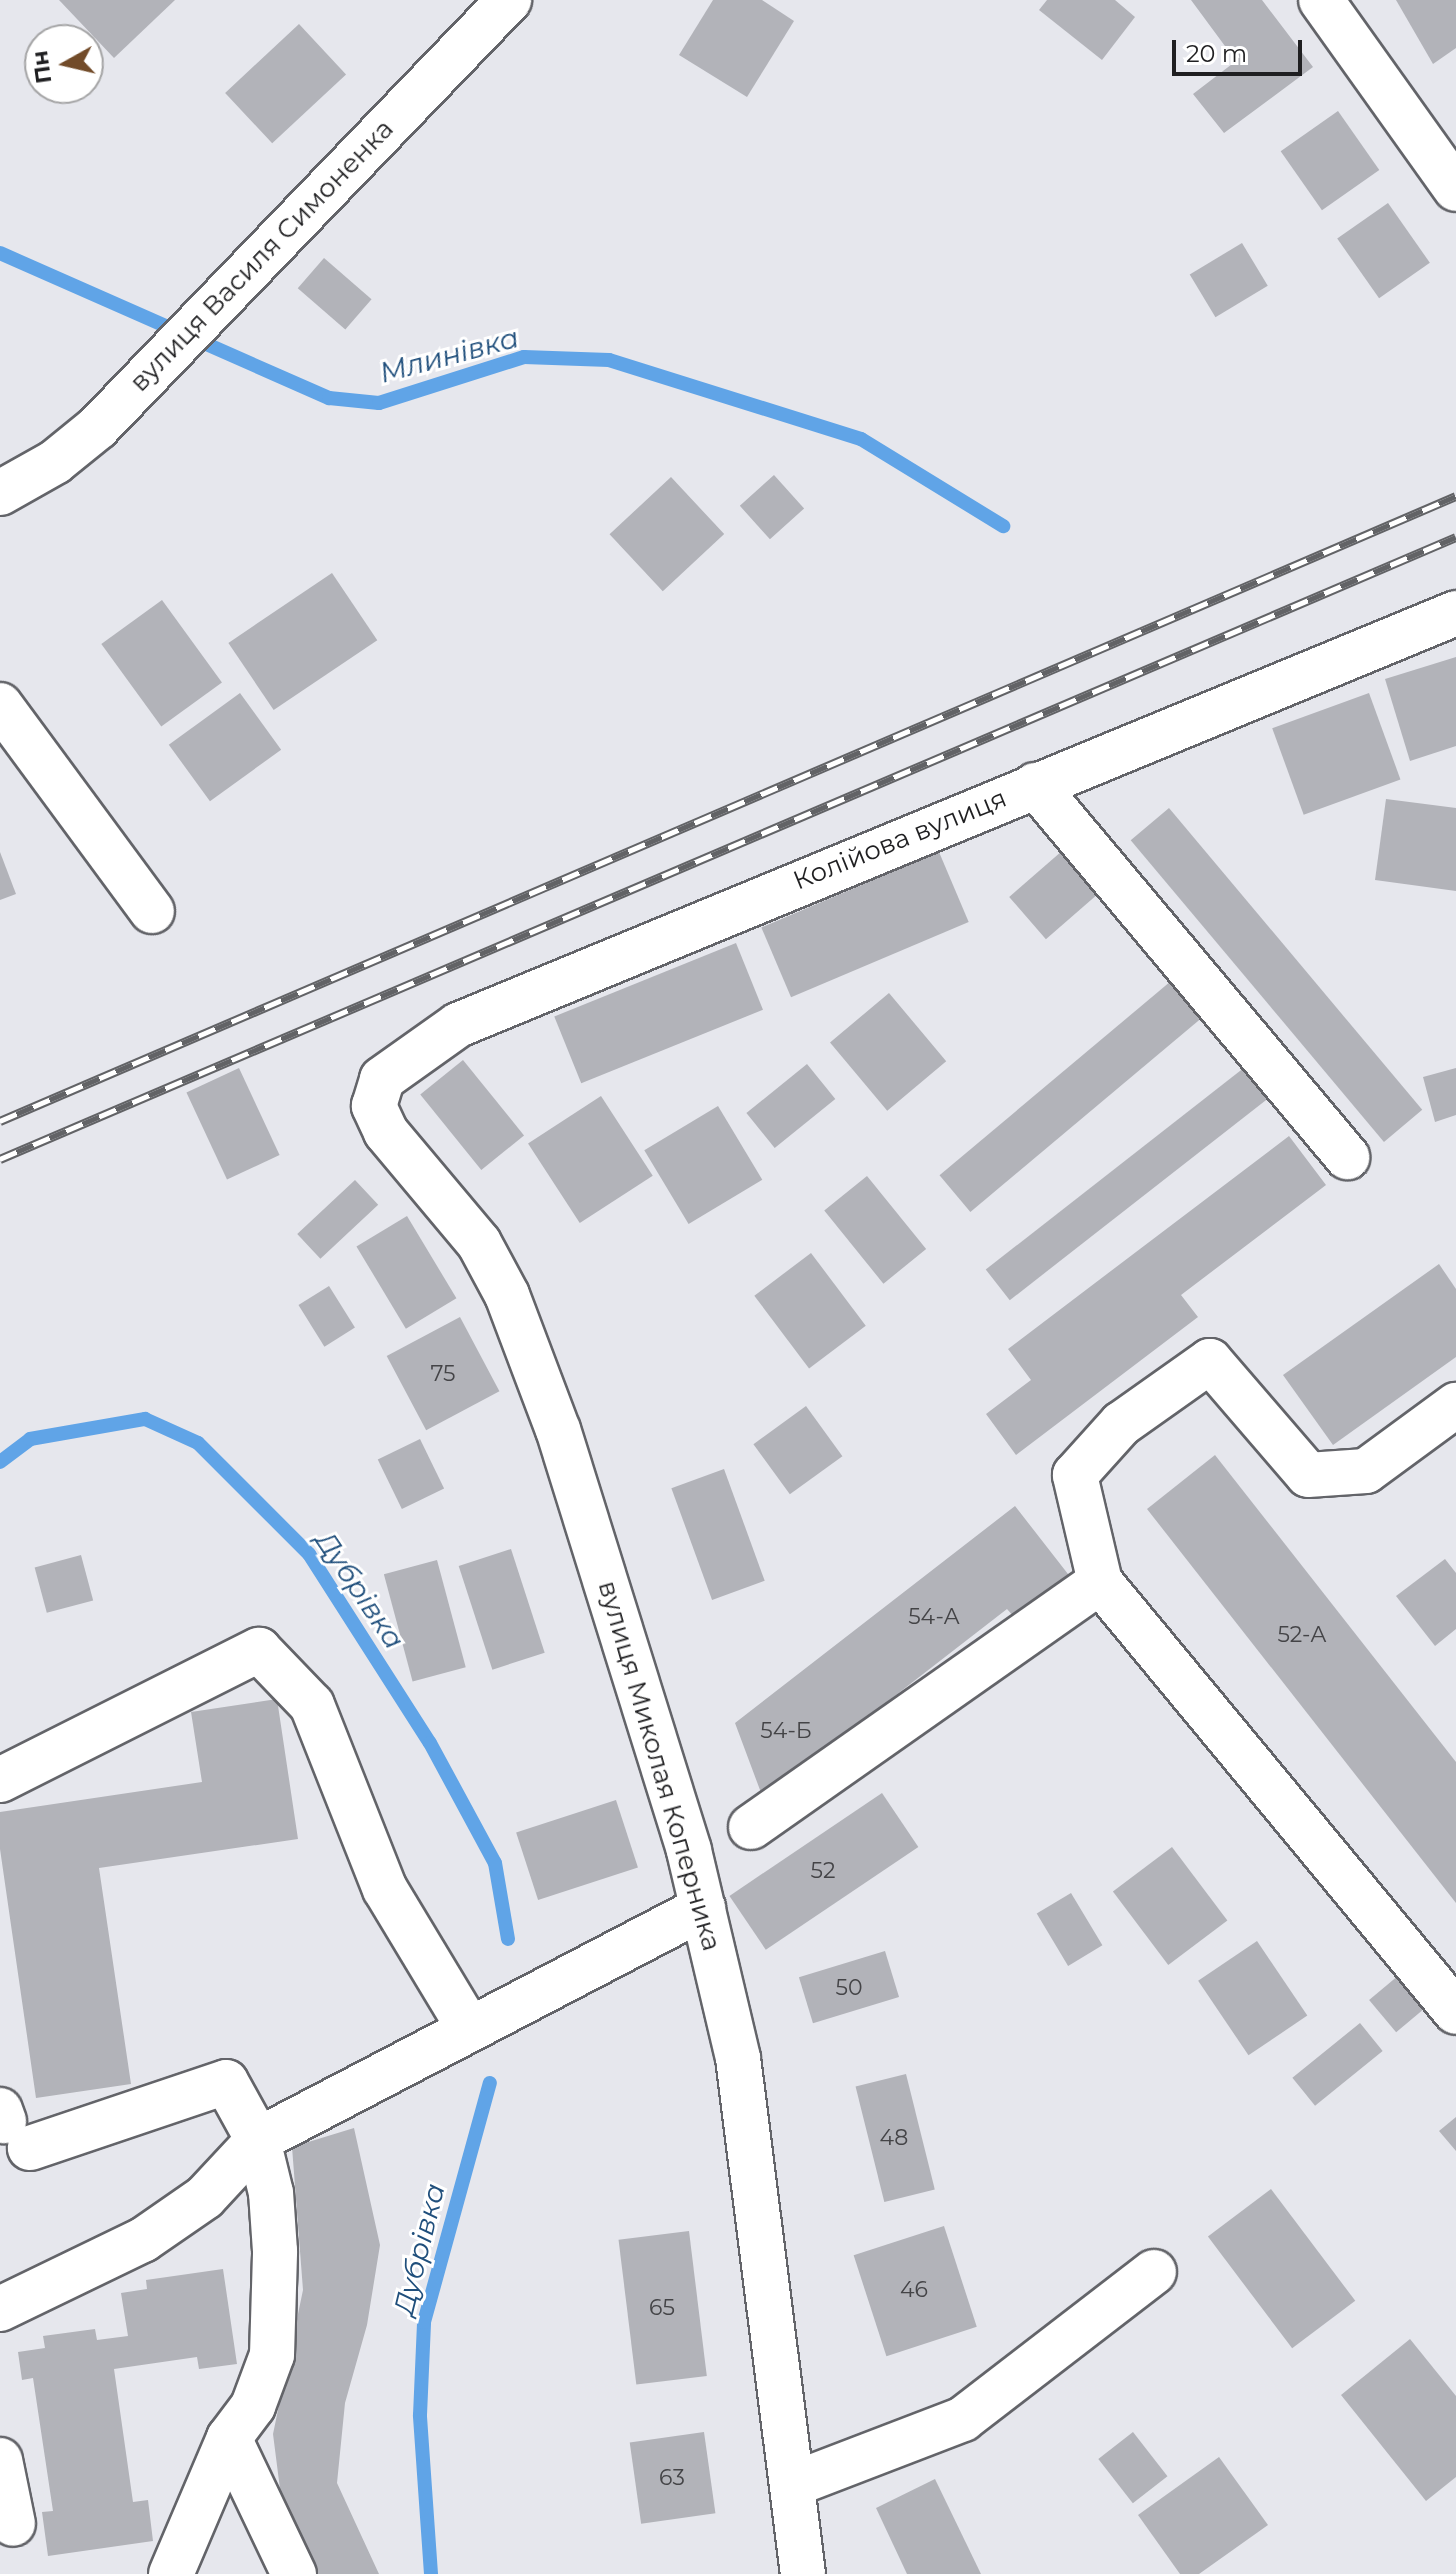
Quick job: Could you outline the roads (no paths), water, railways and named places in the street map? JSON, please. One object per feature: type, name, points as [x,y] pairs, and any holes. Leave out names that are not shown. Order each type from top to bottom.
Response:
[{"type":"street","name":"вулиця Василя Симоненка","points":[[0,493],[87,436],[509,0]]},
{"type":"street","points":[[1321,0],[1456,189]]},
{"type":"street","name":"Колійова вулиця","points":[[374,1106],[382,1079],[458,1025],[1456,613]]},
{"type":"street","points":[[0,705],[152,911]]},
{"type":"street","points":[[1035,785],[1347,1157]]},
{"type":"street","name":"вулиця Миколая Коперника","points":[[374,1106],[386,1132],[479,1243],[507,1295],[558,1430],[703,1908],[738,2058],[803,2574]]},
{"type":"street","points":[[1456,1405],[1366,1471],[1308,1475],[1210,1361],[1121,1424],[1075,1475],[1100,1582],[1456,2012]]},
{"type":"street","points":[[751,1827],[1100,1582]]},
{"type":"street","points":[[0,1780],[259,1650],[312,1705],[385,1889],[469,2028]]},
{"type":"street","points":[[0,2309],[143,2240],[205,2197],[258,2140],[703,1908]]},
{"type":"street","points":[[11,2126],[226,2082],[258,2140],[274,2236],[272,2355],[253,2406],[229,2438],[171,2574]]},
{"type":"street","points":[[794,2484],[963,2419],[1154,2272]]},
{"type":"street","points":[[229,2438],[294,2574]]},
{"type":"street","points":[[0,2460],[13,2524]]},
{"type":"waterway","name":"Млинівка","points":[[0,253],[329,398],[379,403],[524,357],[609,360],[861,439],[1003,526]]},
{"type":"waterway","name":"Дубрівка","points":[[0,1462],[30,1439],[145,1419],[198,1443],[309,1554],[430,1743],[495,1863],[508,1939]]},
{"type":"waterway","name":"Дубрівка","points":[[431,2574],[420,2415],[424,2322],[490,2083]]},
{"type":"railway","points":[[0,1121],[1456,496]]},
{"type":"railway","points":[[0,1159],[1456,537]]}]
